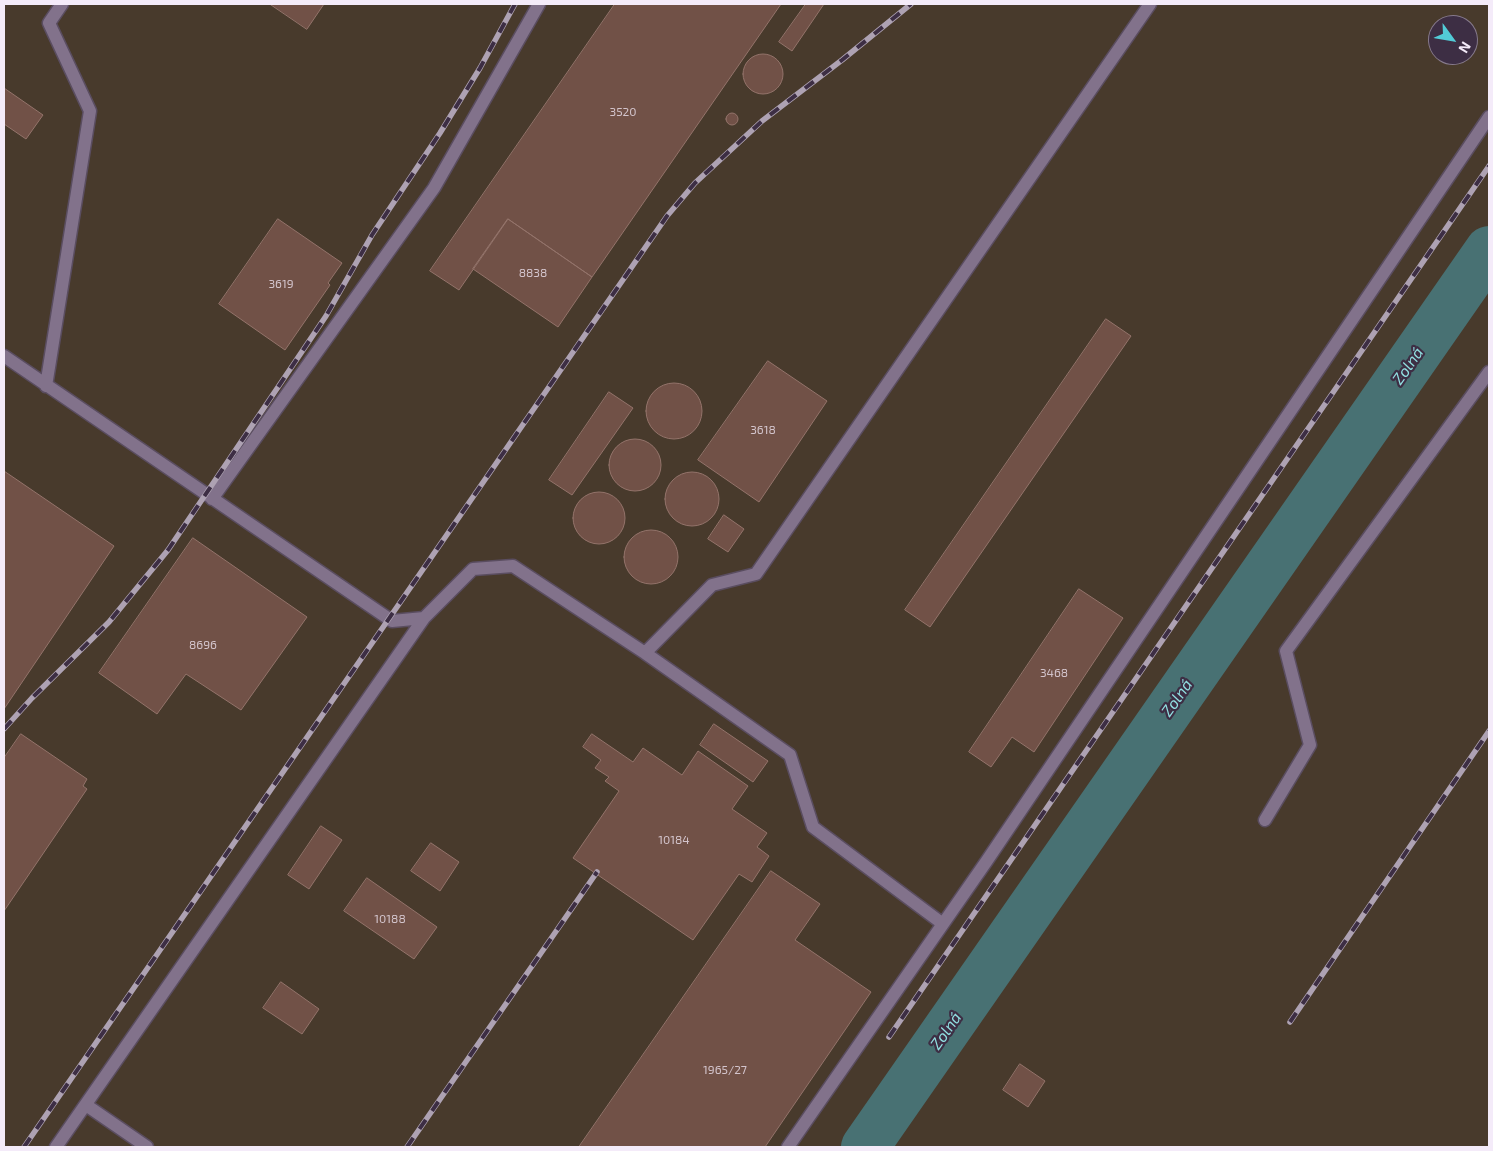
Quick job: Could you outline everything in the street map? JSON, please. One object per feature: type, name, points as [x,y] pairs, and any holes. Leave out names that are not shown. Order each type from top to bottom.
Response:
[{"type":"lane","points":[[46,386],[90,112],[49,23],[62,4]]},
{"type":"lane","points":[[212,499],[434,188],[539,4]]},
{"type":"lane","points":[[645,653],[712,585],[756,574],[1150,4]]},
{"type":"lane","points":[[788,1147],[992,854],[1489,117]]},
{"type":"lane","points":[[4,356],[392,621],[424,618]]},
{"type":"lane","points":[[1266,820],[1310,745],[1286,651],[1489,372]]},
{"type":"lane","points":[[56,1147],[424,618],[473,569],[513,566],[645,653],[790,755],[813,827],[943,924]]},
{"type":"lane","points":[[86,1105],[147,1147]]},
{"type":"shaded area","points":[[4,4],[1489,4],[1489,1147],[4,1147]]},
{"type":"building","points":[[270,4],[324,4],[307,29]]},
{"type":"building","points":[[615,4],[781,4],[592,277],[508,219],[459,290],[430,271]]},
{"type":"building","points":[[806,4],[824,4],[792,51],[779,42]]},
{"type":"building","points":[[763,54],[777,60],[783,74],[777,88],[763,94],[749,88],[743,74],[749,60]]},
{"type":"building","points":[[4,88],[43,115],[26,139],[4,124]]},
{"type":"building","points":[[730,113],[734,113],[738,119],[734,125],[730,125],[726,121],[726,117]]},
{"type":"building","points":[[278,219],[342,263],[328,283],[330,285],[285,350],[219,304]]},
{"type":"building","points":[[508,219],[592,277],[558,327],[473,269]]},
{"type":"building","points":[[1106,319],[1131,336],[930,627],[905,610]]},
{"type":"building","points":[[768,361],[827,401],[759,502],[698,460]]},
{"type":"building","points":[[674,383],[685,385],[694,391],[700,400],[702,411],[700,422],[694,431],[685,437],[674,439],[663,437],[654,431],[648,422],[646,411],[648,400],[654,391],[663,385]]},
{"type":"building","points":[[609,392],[633,408],[572,495],[549,480]]},
{"type":"building","points":[[635,439],[645,441],[653,447],[659,455],[661,465],[659,475],[653,483],[645,489],[635,491],[625,489],[617,483],[611,475],[609,465],[611,455],[617,447],[625,441]]},
{"type":"building","points":[[4,471],[114,546],[4,709]]},
{"type":"building","points":[[687,472],[697,472],[707,476],[715,484],[719,499],[715,514],[707,522],[697,526],[687,526],[677,522],[669,514],[665,504],[665,494],[669,484],[677,476]]},
{"type":"building","points":[[599,492],[609,494],[617,500],[623,508],[625,518],[623,528],[617,536],[609,542],[599,544],[589,542],[581,536],[575,528],[573,518],[575,508],[581,500],[589,494]]},
{"type":"building","points":[[724,515],[744,529],[728,552],[708,539]]},
{"type":"building","points":[[646,530],[656,530],[666,534],[674,542],[678,557],[674,572],[666,580],[656,584],[646,584],[636,580],[628,572],[624,562],[624,552],[628,542],[636,534]]},
{"type":"building","points":[[193,538],[307,617],[241,710],[186,674],[157,714],[99,673]]},
{"type":"building","points":[[1079,589],[1123,618],[1034,752],[1012,737],[991,767],[969,752]]},
{"type":"building","points":[[714,724],[768,761],[753,782],[700,745]]},
{"type":"building","points":[[21,734],[87,779],[83,786],[87,789],[4,911],[4,758]]},
{"type":"building","points":[[592,734],[633,762],[643,748],[682,775],[698,751],[748,786],[732,809],[767,833],[757,847],[769,856],[752,882],[739,874],[693,940],[573,858],[619,791],[605,781],[609,777],[595,768],[601,760],[583,747]]},
{"type":"building","points":[[321,826],[342,840],[309,889],[288,875]]},
{"type":"building","points":[[431,843],[459,862],[440,891],[411,871]]},
{"type":"building","points":[[771,871],[820,904],[795,940],[871,992],[765,1147],[579,1147]]},
{"type":"building","points":[[367,878],[437,927],[414,959],[344,911]]},
{"type":"building","points":[[281,982],[319,1009],[302,1034],[263,1008]]},
{"type":"building","points":[[1020,1064],[1045,1081],[1028,1107],[1003,1090]]},
{"type":"waterway","name":"Zolná","points":[[865,1147],[1489,250]]},
{"type":"railway","points":[[4,729],[32,698],[109,622],[168,550],[326,316],[372,235],[440,133],[480,68],[515,4]]},
{"type":"railway","points":[[24,1147],[667,216],[695,183],[762,121],[911,4]]},
{"type":"railway","points":[[889,1037],[1489,166]]},
{"type":"railway","points":[[1290,1022],[1489,731]]},
{"type":"railway","points":[[407,1147],[597,872]]}]
